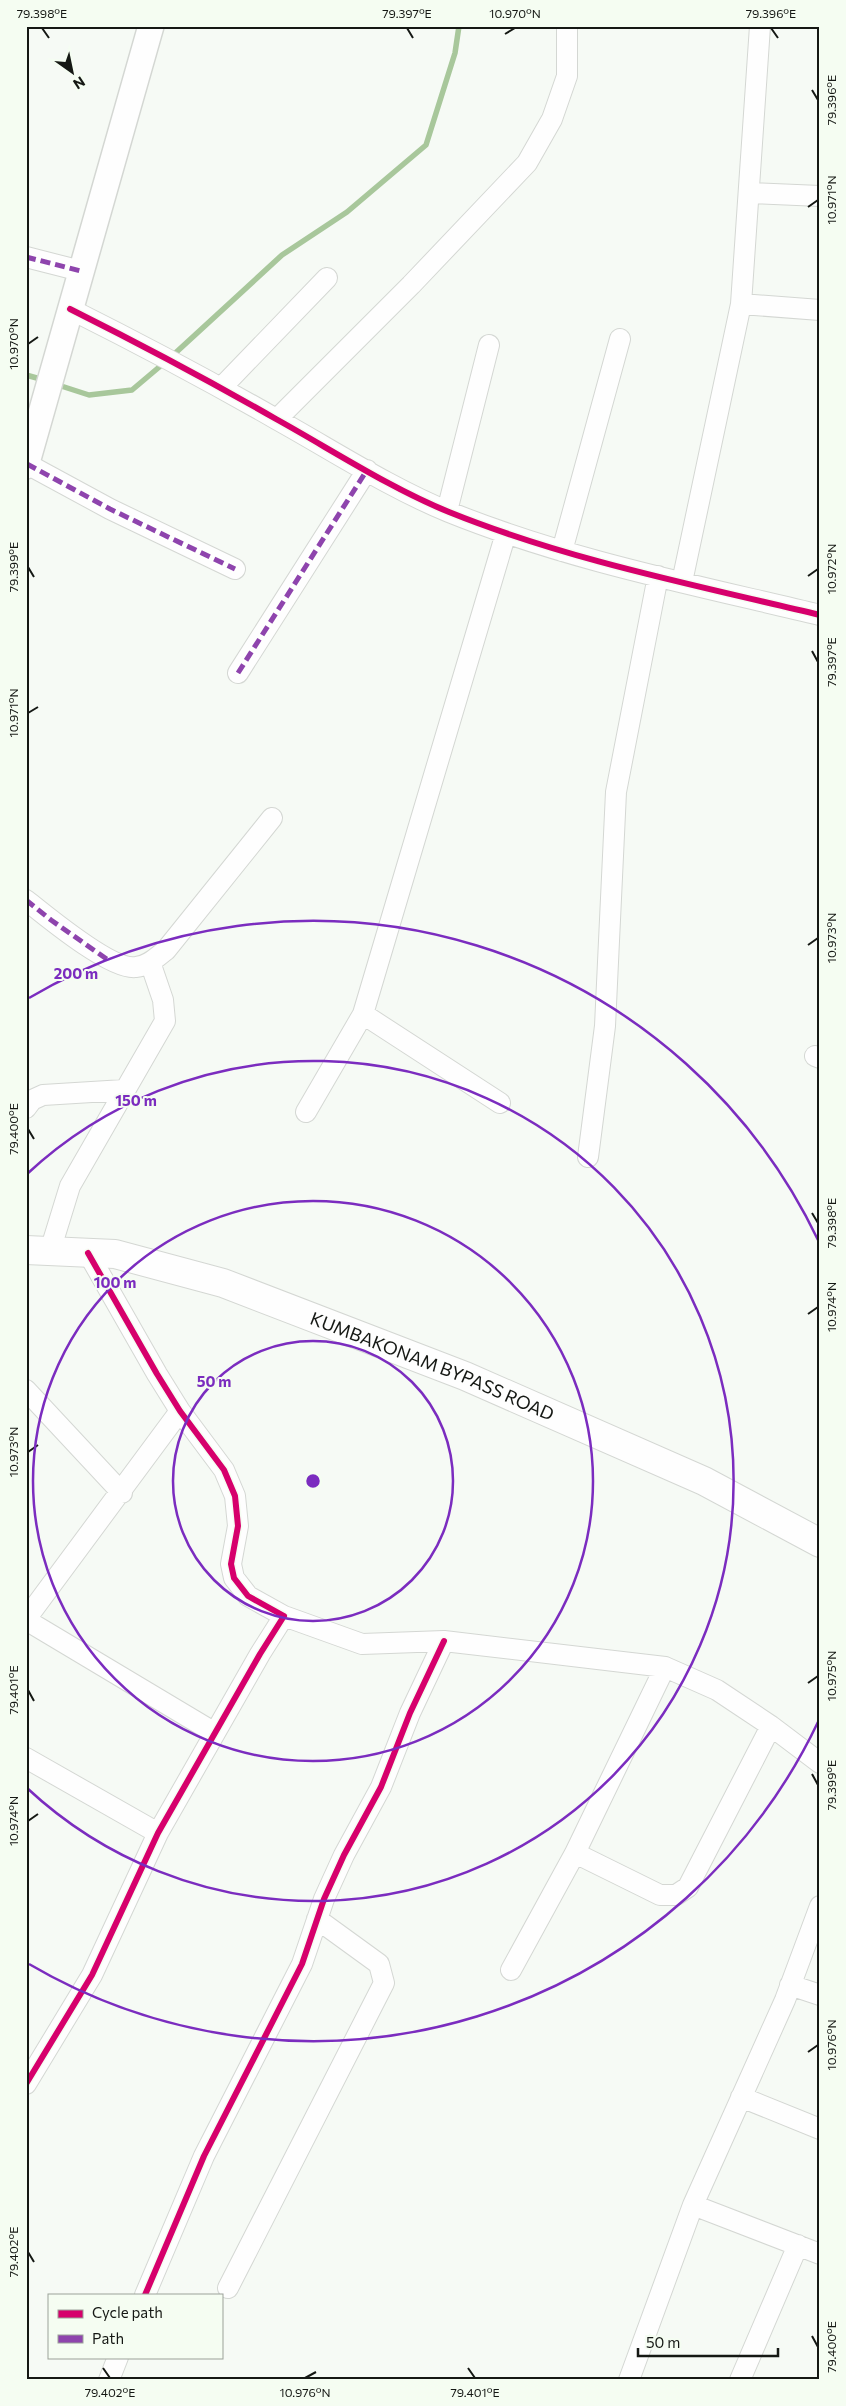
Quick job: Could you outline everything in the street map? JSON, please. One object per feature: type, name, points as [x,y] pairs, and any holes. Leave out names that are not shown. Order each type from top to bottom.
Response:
[{"type":"highway","name":"KUMBAKONAM BYPASS ROAD","points":[[38,1250],[115,1254],[222,1283],[465,1376],[704,1481],[820,1543]]},
{"type":"main road","points":[[27,465],[151,26]]},
{"type":"street","points":[[277,419],[411,285],[527,163],[552,119],[568,76],[567,26]]},
{"type":"street","points":[[682,582],[742,304],[760,26]]},
{"type":"street","points":[[750,193],[820,196]]},
{"type":"street","points":[[26,257],[81,271]]},
{"type":"street","points":[[221,388],[327,278]]},
{"type":"street","points":[[742,304],[820,310]]},
{"type":"street","points":[[70,309],[170,359],[367,470],[447,511],[506,534],[562,551],[820,615]]},
{"type":"street","points":[[562,551],[620,340]]},
{"type":"street","points":[[447,511],[489,345]]},
{"type":"street","points":[[27,465],[110,509],[234,569]]},
{"type":"street","points":[[238,673],[367,470]]},
{"type":"street","points":[[306,1112],[363,1014],[506,534]]},
{"type":"street","points":[[588,1157],[605,1026],[616,792],[658,576]]},
{"type":"street","points":[[26,900],[108,960],[135,968],[150,962],[166,950],[272,818]]},
{"type":"street","points":[[38,1250],[70,1186],[165,1021],[163,1000],[150,962]]},
{"type":"street","points":[[363,1014],[500,1103]]},
{"type":"street","points":[[26,1108],[32,1100],[43,1095],[124,1090]]},
{"type":"street","points":[[88,1252],[156,1374],[180,1412],[224,1470],[235,1496],[238,1526],[230,1564],[234,1578],[248,1596],[284,1616],[362,1644],[444,1641],[665,1667],[717,1690],[805,1750],[820,1763]]},
{"type":"street","points":[[26,1390],[122,1492]]},
{"type":"street","points":[[180,1412],[26,1619],[215,1732]]},
{"type":"street","points":[[26,2084],[92,1975],[158,1833],[260,1654],[284,1616]]},
{"type":"street","points":[[145,2294],[204,2156],[302,1964],[317,1919],[344,1855],[381,1787],[410,1713],[444,1641]]},
{"type":"street","points":[[511,1970],[575,1853],[665,1667]]},
{"type":"street","points":[[575,1853],[660,1895],[676,1895],[688,1887],[771,1726]]},
{"type":"street","points":[[26,1758],[158,1833]]},
{"type":"street","points":[[629,2380],[693,2206],[790,1985],[820,1906]]},
{"type":"street","points":[[228,2288],[384,1983],[380,1964],[317,1919]]},
{"type":"street","points":[[790,1985],[820,1995]]},
{"type":"street","points":[[741,2097],[820,2129]]},
{"type":"street","points":[[693,2206],[798,2244],[820,2254]]},
{"type":"street","points":[[740,2380],[798,2244]]},
{"type":"street","points":[[109,2380],[118,2358]]},
{"type":"waterway","points":[[171,357],[282,255],[347,212],[426,145],[455,53],[459,26]]},
{"type":"waterway","points":[[55,384],[89,395],[132,390],[164,363]]},
{"type":"waterway","points":[[26,375],[44,380]]},
{"type":"marked path","points":[[26,257],[81,271]]},
{"type":"marked path","points":[[27,464],[110,509],[235,569]]},
{"type":"marked path","points":[[238,673],[367,470]]},
{"type":"marked path","points":[[26,900],[108,960]]},
{"type":"cycle path","points":[[70,309],[199,376],[405,492],[449,512],[494,529],[586,558],[820,615]]},
{"type":"cycle path","points":[[26,2084],[92,1975],[158,1833],[260,1654],[284,1616],[248,1596],[234,1578],[231,1564],[238,1526],[235,1496],[224,1470],[180,1411],[88,1253]]},
{"type":"cycle path","points":[[145,2294],[204,2156],[302,1964],[324,1899],[344,1855],[381,1787],[410,1713],[444,1641]]}]
